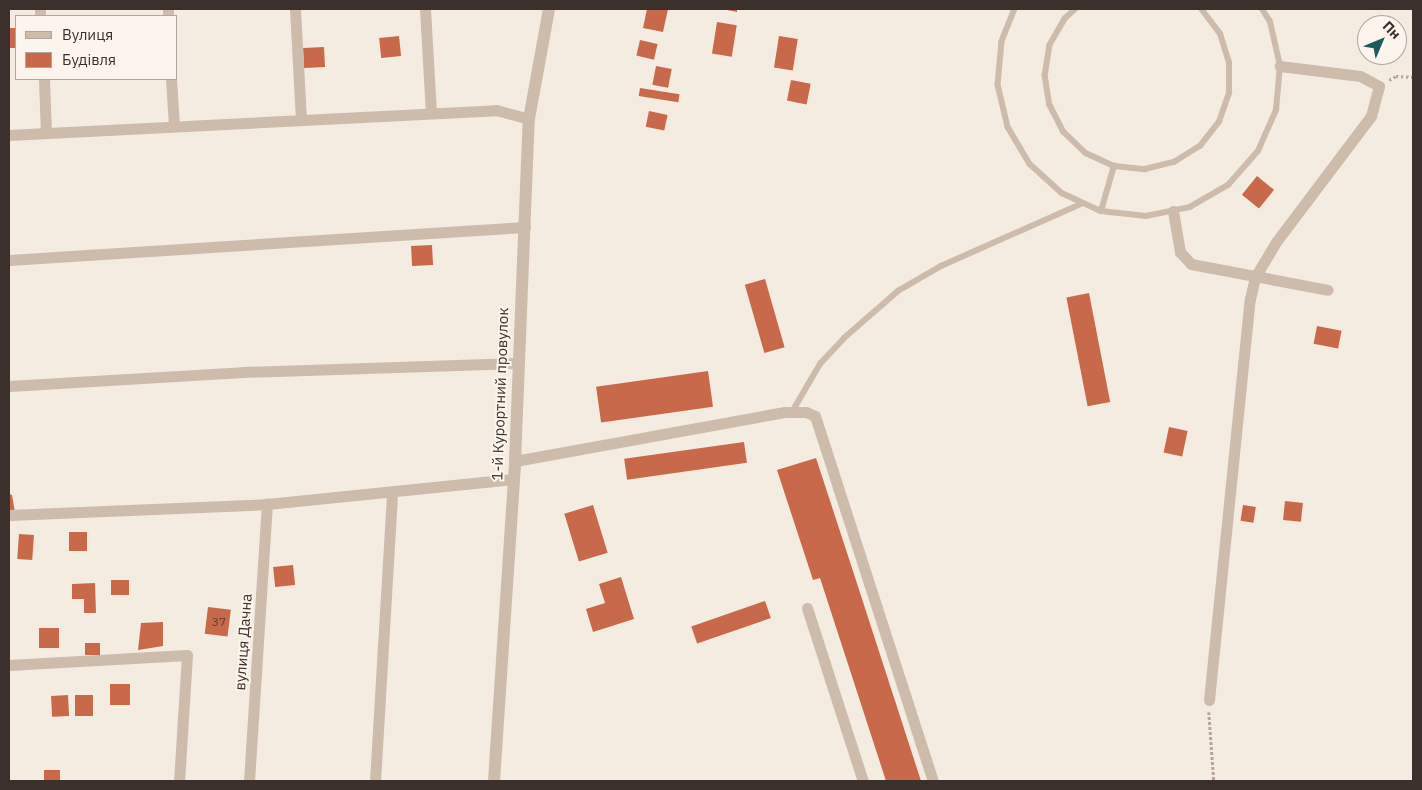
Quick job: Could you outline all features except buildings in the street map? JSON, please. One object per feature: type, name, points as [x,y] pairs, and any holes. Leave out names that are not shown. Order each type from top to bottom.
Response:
[{"type":"street","points":[[295,9],[301,119]]},
{"type":"street","points":[[425,9],[431,112]]},
{"type":"street","name":"1-й Курортний провулок","points":[[494,781],[515,461],[529,118],[549,9]]},
{"type":"street","points":[[1209,700],[1250,299],[1255,277],[1276,242],[1371,116],[1379,86],[1360,76],[1280,66]]},
{"type":"street","points":[[44,80],[46,133]]},
{"type":"street","points":[[172,80],[174,126]]},
{"type":"street","points":[[9,135],[431,112],[496,110],[529,118]]},
{"type":"street","points":[[1172,211],[1180,252],[1191,264],[1328,290]]},
{"type":"street","points":[[9,260],[524,227]]},
{"type":"street","points":[[9,386],[243,372],[518,362]]},
{"type":"street","points":[[515,461],[792,412],[806,412],[815,416],[933,781]]},
{"type":"street","points":[[9,515],[267,504],[513,479]]},
{"type":"street","points":[[375,781],[392,492]]},
{"type":"street","name":"вулиця Дачна","points":[[250,781],[267,504]]},
{"type":"street","points":[[807,608],[863,781]]},
{"type":"street","points":[[9,665],[187,655],[178,781]]},
{"type":"lane","points":[[1015,9],[1002,42],[998,85],[1008,127],[1030,164],[1062,193],[1083,203],[1101,211],[1146,216],[1190,207],[1228,185],[1258,152],[1276,110],[1280,66],[1270,22],[1262,9]]},
{"type":"lane","points":[[1076,9],[1065,19],[1050,45],[1045,75],[1050,106],[1064,132],[1081,148],[1114,166],[1144,169],[1174,162],[1200,146],[1219,122],[1229,93],[1230,63],[1220,34],[1200,9]]},
{"type":"lane","points":[[1101,211],[1114,166]]},
{"type":"lane","points":[[792,412],[826,357],[844,338],[898,291],[941,266],[1083,203]]},
{"type":"path","points":[[1379,86],[1396,76],[1413,77]]},
{"type":"path","points":[[1209,700],[1214,781]]}]
